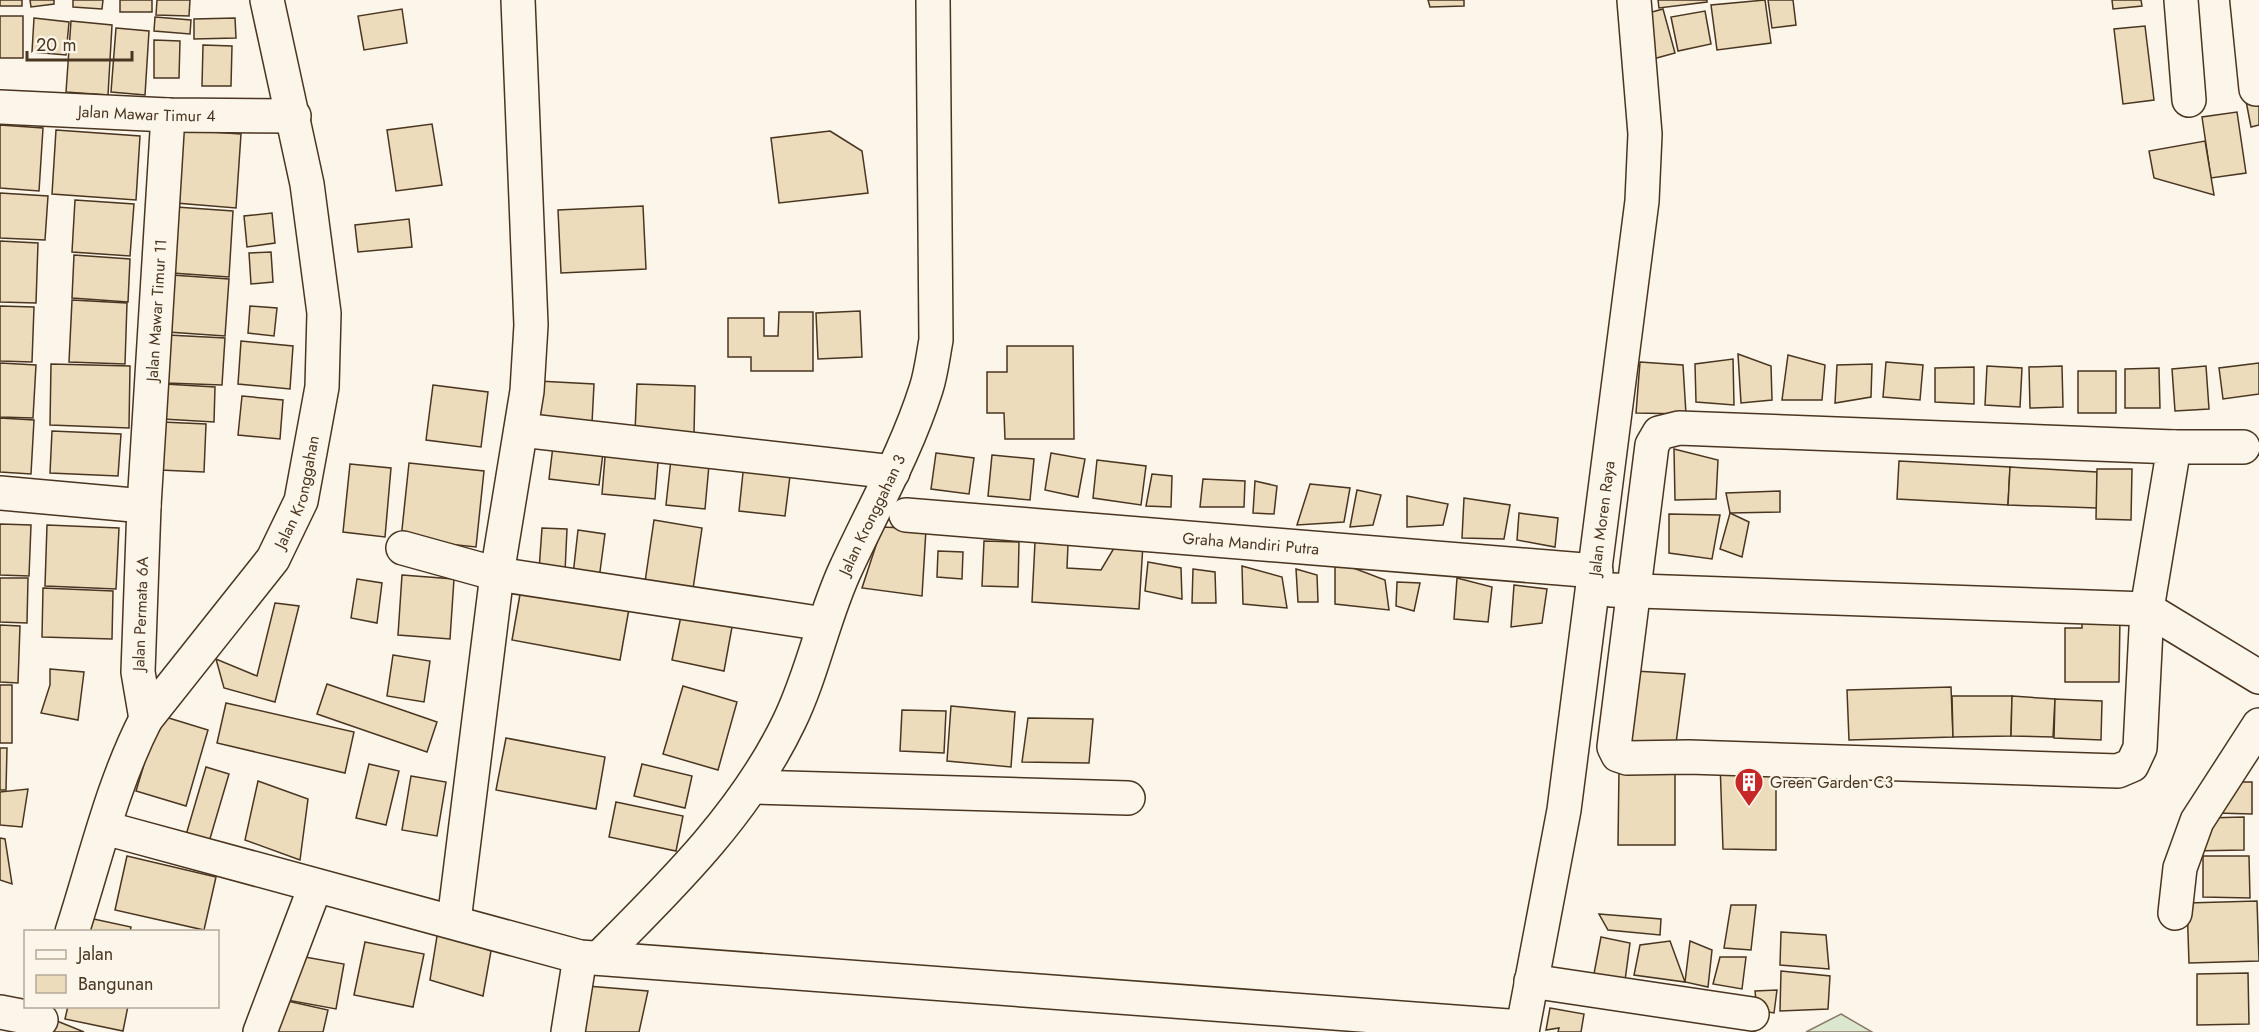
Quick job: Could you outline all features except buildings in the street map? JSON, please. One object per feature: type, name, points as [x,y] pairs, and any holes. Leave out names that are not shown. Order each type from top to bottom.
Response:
[{"type":"street","name":"Jalan Kronggahan","points":[[73,930],[118,782],[146,719],[273,559],[301,501],[322,387],[324,313],[307,184],[267,0]]},
{"type":"street","points":[[454,921],[496,574],[527,391],[531,326],[518,0]]},
{"type":"street","name":"Jalan Kronggahan 3","points":[[590,958],[690,865],[752,787],[790,721],[845,569],[893,471],[927,387],[936,340],[933,0]]},
{"type":"street","name":"Jalan Moren Raya","points":[[1522,1030],[1564,810],[1642,201],[1645,134],[1634,0]]},
{"type":"street","points":[[2181,0],[2189,100]]},
{"type":"street","points":[[2247,0],[2256,89]]},
{"type":"street","name":"Jalan Mawar Timur 4","points":[[0,107],[168,115],[294,116]]},
{"type":"street","name":"Jalan Mawar Timur 11","points":[[144,506],[168,115]]},
{"type":"street","points":[[2175,447],[2147,609],[2140,748],[2132,765],[2118,771],[1689,757],[1628,758],[1618,755],[1614,747],[1652,445],[1659,433],[1669,429],[2175,447],[2243,447]]},
{"type":"street","points":[[521,430],[893,471]]},
{"type":"street","points":[[0,493],[144,506]]},
{"type":"street","name":"Jalan Permata 6A","points":[[144,506],[138,672],[146,719]]},
{"type":"street","name":"Graha Mandiri Putra","points":[[906,515],[1595,580],[1634,591],[2147,609]]},
{"type":"street","points":[[403,548],[496,574],[824,624]]},
{"type":"street","points":[[2147,609],[2249,671]]},
{"type":"street","points":[[2175,913],[2180,868],[2197,820],[2259,725]]},
{"type":"street","points":[[752,787],[1128,798]]},
{"type":"street","points":[[105,828],[315,887],[454,921],[590,958],[1522,1030]]},
{"type":"street","points":[[260,1032],[315,887]]},
{"type":"street","points":[[568,1032],[590,958]]},
{"type":"street","points":[[1531,981],[1752,1014]]},
{"type":"street","points":[[0,1012],[41,1019]]},
{"type":"green space","points":[[1841,1014],[1872,1032],[1806,1032]]},
{"type":"place","name":"Green Garden C3","points":[[1749,808]]}]
